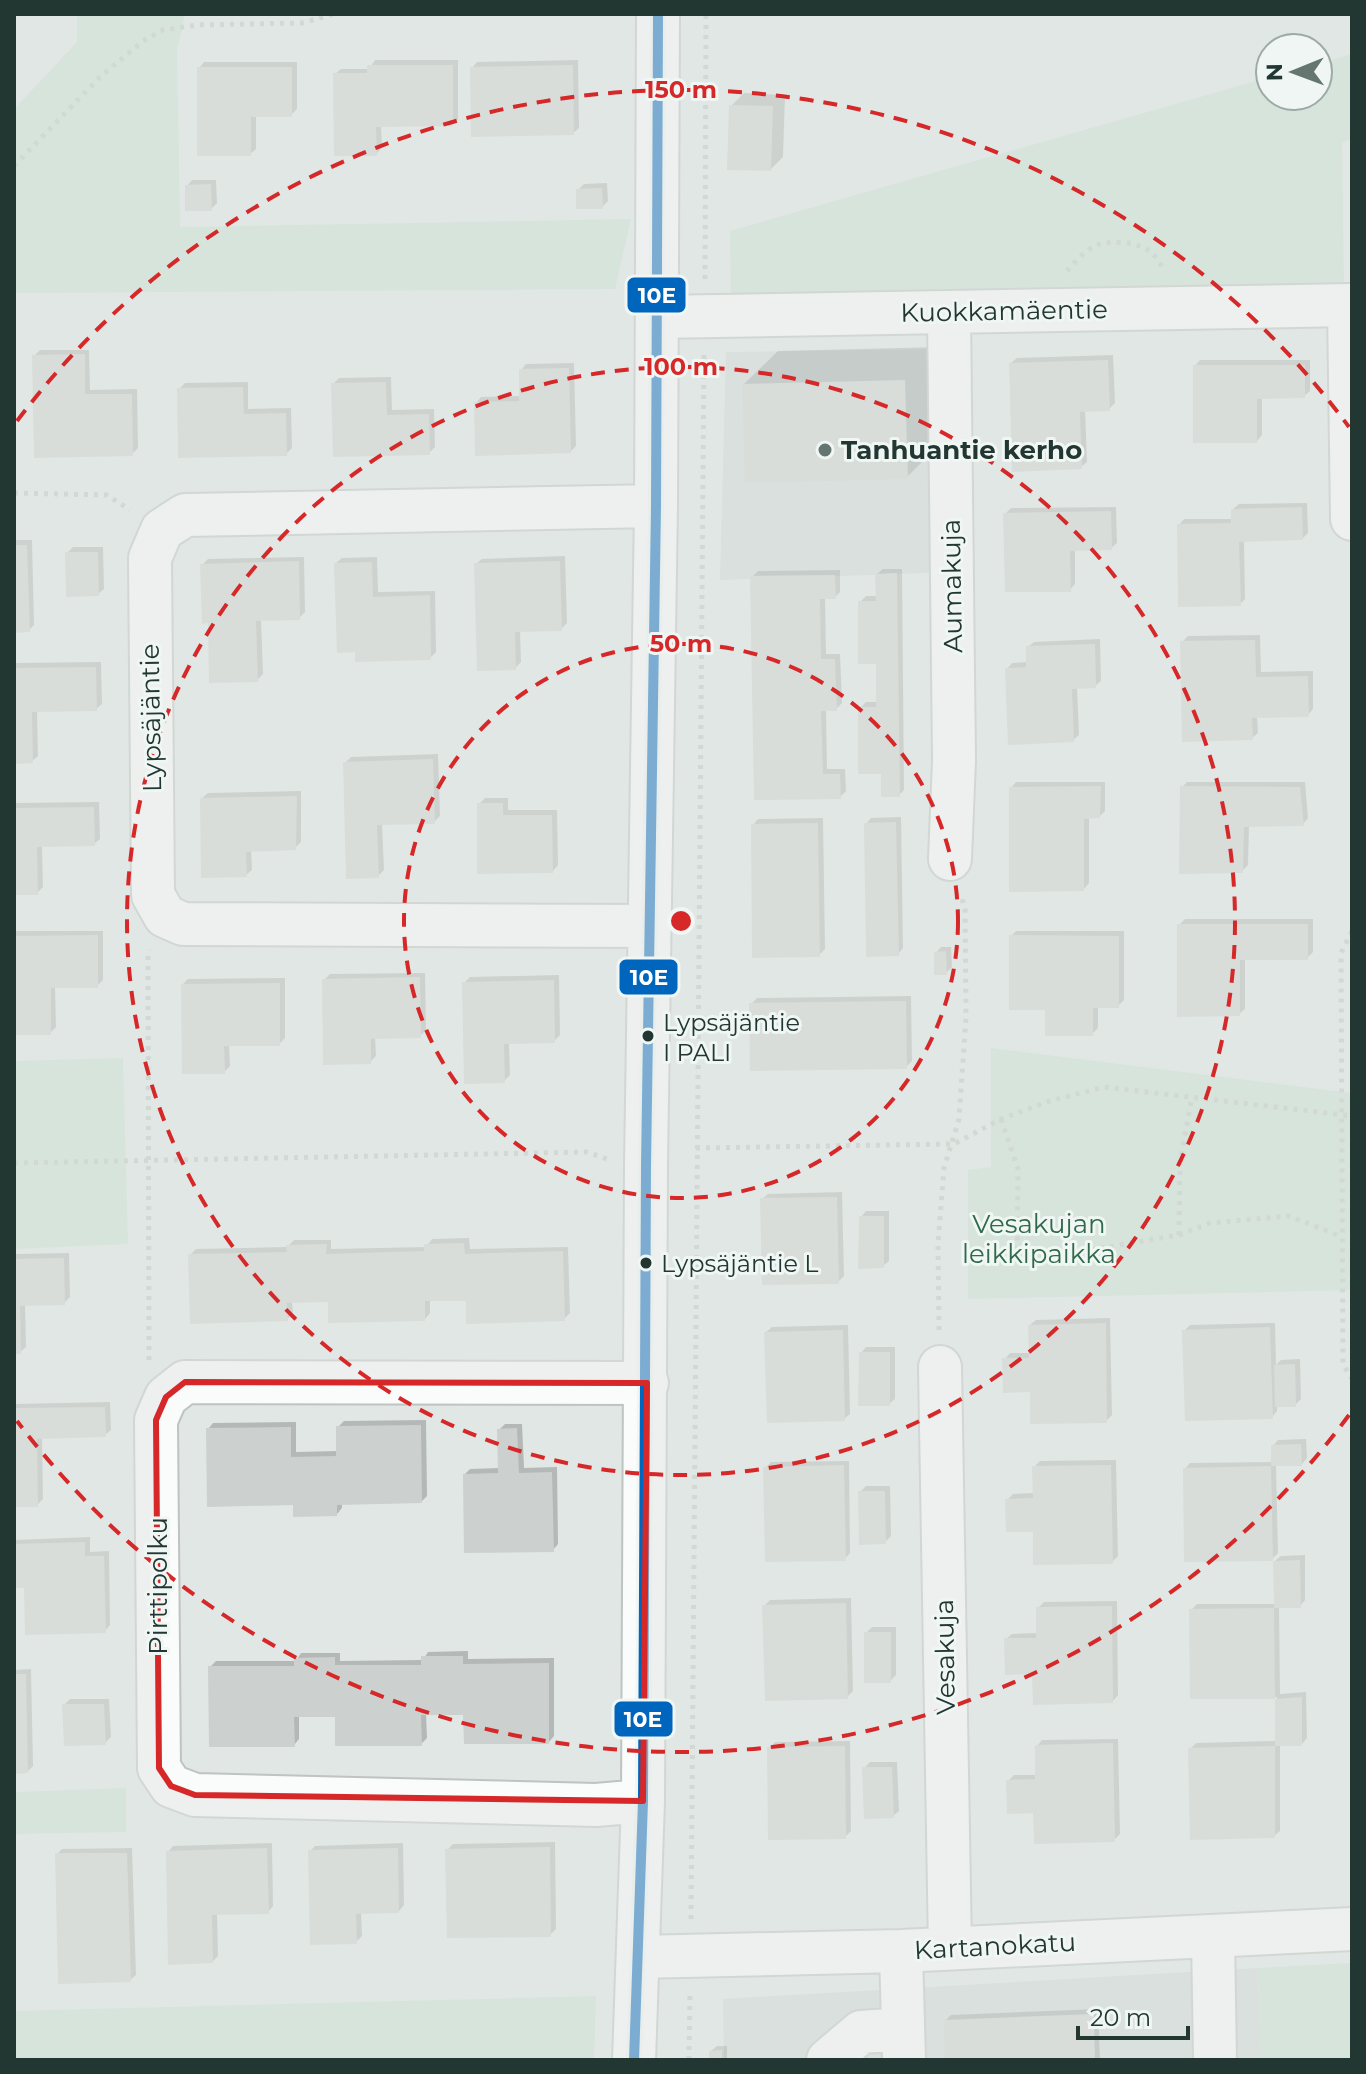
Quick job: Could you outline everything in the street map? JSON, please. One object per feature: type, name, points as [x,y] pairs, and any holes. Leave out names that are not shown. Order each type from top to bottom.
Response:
[{"type":"street","points":[[634,2060],[643,1801],[658,14]]},
{"type":"street","points":[[1350,305],[1352,519]]},
{"type":"street","name":"Kuokkamäentie","points":[[657,317],[1350,305]]},
{"type":"street","name":"Aumakuja","points":[[949,312],[954,760],[950,859]]},
{"type":"street","points":[[162,530],[185,515],[656,506]]},
{"type":"street","name":"Lypsäjäntie","points":[[162,530],[150,558],[153,895],[165,916]]},
{"type":"street","points":[[165,916],[183,924],[650,926]]},
{"type":"street","name":"Vesakuja","points":[[940,1367],[950,1948]]},
{"type":"street","points":[[166,1397],[185,1382],[647,1383]]},
{"type":"street","name":"Pirttipolku","points":[[166,1397],[156,1420],[159,1768],[171,1786],[195,1795],[596,1805],[643,1801]]},
{"type":"street","name":"Kartanokatu","points":[[638,1957],[901,1951],[1352,1929]]},
{"type":"street","points":[[1213,1936],[1215,2060]]},
{"type":"street","points":[[828,2060],[861,2032],[904,2045],[901,1951]]},
{"type":"path","points":[[14,166],[100,77],[143,41],[163,30],[197,25],[302,23],[334,14]]},
{"type":"path","points":[[705,290],[706,14]]},
{"type":"path","points":[[691,1927],[705,341]]},
{"type":"path","points":[[14,493],[107,495],[162,530]]},
{"type":"path","points":[[940,1367],[938,1243],[944,1168],[954,1144],[959,1119],[966,1017],[965,909],[950,859]]},
{"type":"path","points":[[165,916],[148,955],[149,1360],[166,1397]]},
{"type":"path","points":[[1352,931],[1341,953],[1343,1364],[1352,1379]]},
{"type":"path","points":[[696,1148],[954,1144],[1001,1119],[1050,1101],[1104,1087],[1352,1116]]},
{"type":"path","points":[[1179,1235],[1180,1163],[1192,1096]]},
{"type":"path","points":[[1001,1119],[1018,1169],[1017,1262],[1179,1235],[1210,1223],[1289,1216],[1342,1237]]},
{"type":"path","points":[[14,1163],[587,1152],[610,1161]]},
{"type":"path","points":[[689,2060],[690,1987]]},
{"type":"highlighted area","points":[[185,1382],[647,1383],[643,1801],[195,1795],[171,1786],[159,1768],[156,1420],[166,1397]]},
{"type":"shaded area","points":[[929,349],[929,573],[720,580],[726,352]]},
{"type":"shaded area","points":[[1258,1968],[1261,2060],[724,2060],[723,1999]]},
{"type":"green space","points":[[77,14],[185,14],[177,51],[180,227],[631,219],[615,289],[14,293],[14,109],[77,42]]},
{"type":"green space","points":[[1352,54],[1352,138],[1342,143],[1344,288],[731,294],[730,231],[1254,82],[1254,112],[1334,112],[1334,59]]},
{"type":"green space","name":"Vesakujan leikkipaikka","points":[[991,1048],[1352,1093],[1352,1290],[968,1299],[968,1170],[991,1167]]},
{"type":"green space","points":[[123,1058],[128,1244],[14,1249],[14,1061]]},
{"type":"green space","points":[[126,1788],[126,1832],[14,1834],[14,1792]]},
{"type":"green space","points":[[1352,1963],[1352,2060],[1261,2060],[1258,1968]]},
{"type":"green space","points":[[596,1996],[594,2060],[14,2060],[14,2011]]},
{"type":"building","points":[[367,65],[453,65],[453,126],[376,127],[377,156],[334,156],[333,73],[367,73]]},
{"type":"building","points":[[573,65],[574,135],[471,137],[470,67]]},
{"type":"building","points":[[197,67],[292,67],[292,117],[251,117],[251,156],[197,156]]},
{"type":"building","points":[[729,105],[773,106],[771,171],[727,170]]},
{"type":"building","points":[[211,184],[212,211],[185,211],[185,185]]},
{"type":"building","points":[[602,188],[603,209],[576,209],[576,189]]},
{"type":"building","points":[[85,354],[85,394],[132,394],[133,456],[34,458],[32,355]]},
{"type":"building","points":[[1108,360],[1110,411],[1080,412],[1082,469],[1012,472],[1009,363]]},
{"type":"building","points":[[1193,365],[1305,365],[1305,398],[1257,399],[1257,443],[1193,443]]},
{"type":"building","points":[[569,368],[571,453],[475,456],[474,402],[519,401],[519,369]]},
{"type":"building","name":"Tanhuantie kerho","points":[[905,380],[908,479],[745,483],[742,384]]},
{"type":"building","points":[[386,382],[387,415],[429,414],[430,455],[333,457],[331,383]]},
{"type":"building","points":[[243,387],[244,414],[286,413],[287,456],[178,458],[177,388]]},
{"type":"building","points":[[1302,507],[1303,540],[1239,542],[1241,606],[1178,607],[1177,524],[1231,523],[1231,509]]},
{"type":"building","points":[[1111,511],[1112,550],[1070,551],[1071,592],[1005,592],[1003,513]]},
{"type":"building","points":[[14,545],[27,545],[30,632],[14,633]]},
{"type":"building","points":[[65,552],[98,552],[99,596],[66,597]]},
{"type":"building","points":[[299,561],[300,620],[256,621],[258,682],[209,683],[208,623],[202,624],[200,564]]},
{"type":"building","points":[[560,561],[562,631],[515,632],[516,670],[477,671],[474,563]]},
{"type":"building","points":[[372,562],[373,597],[430,595],[431,660],[355,662],[355,652],[337,653],[334,563]]},
{"type":"building","points":[[897,573],[900,797],[881,797],[881,774],[858,774],[858,707],[876,707],[876,664],[858,664],[858,601],[876,601],[875,574]]},
{"type":"building","points":[[835,575],[836,599],[820,599],[821,659],[835,659],[837,711],[821,711],[823,774],[840,774],[841,799],[754,800],[750,576]]},
{"type":"building","points":[[1255,640],[1256,677],[1308,676],[1309,717],[1252,718],[1253,740],[1182,742],[1180,641]]},
{"type":"building","points":[[1095,644],[1096,688],[1072,689],[1074,742],[1008,745],[1005,668],[1026,667],[1026,646]]},
{"type":"building","points":[[96,667],[97,711],[32,712],[33,763],[14,764],[14,668]]},
{"type":"building","points":[[433,759],[435,824],[377,825],[379,878],[346,879],[343,762]]},
{"type":"building","points":[[1101,786],[1100,818],[1084,819],[1084,891],[1009,892],[1009,787]]},
{"type":"building","points":[[1180,786],[1300,787],[1304,826],[1244,827],[1243,873],[1179,874]]},
{"type":"building","points":[[297,796],[296,850],[246,852],[247,877],[201,878],[200,798]]},
{"type":"building","points":[[477,803],[503,803],[503,815],[552,815],[553,873],[477,874]]},
{"type":"building","points":[[94,807],[95,846],[37,847],[38,895],[14,895],[14,808]]},
{"type":"building","points":[[896,822],[899,956],[866,957],[864,823]]},
{"type":"building","points":[[818,823],[820,957],[752,958],[751,824]]},
{"type":"building","points":[[1177,924],[1308,924],[1308,960],[1240,960],[1240,1016],[1177,1017]]},
{"type":"building","points":[[98,935],[98,988],[51,988],[51,1035],[14,1035],[14,936]]},
{"type":"building","points":[[1009,935],[1119,936],[1119,1008],[1093,1008],[1093,1036],[1045,1036],[1045,1010],[1009,1010]]},
{"type":"building","points":[[946,951],[947,975],[934,975],[934,952]]},
{"type":"building","points":[[420,977],[421,1038],[371,1039],[371,1064],[323,1065],[322,979]]},
{"type":"building","points":[[554,980],[555,1043],[504,1044],[505,1083],[464,1084],[462,982]]},
{"type":"building","points":[[280,983],[280,1046],[224,1046],[225,1074],[182,1074],[181,984]]},
{"type":"building","points":[[906,1001],[907,1069],[750,1071],[749,1003]]},
{"type":"building","points":[[837,1197],[839,1284],[762,1285],[760,1198]]},
{"type":"building","points":[[859,1216],[884,1216],[884,1268],[858,1269]]},
{"type":"building","points":[[464,1243],[465,1254],[563,1251],[565,1321],[466,1324],[466,1301],[425,1301],[425,1321],[328,1323],[328,1302],[287,1303],[288,1321],[190,1324],[188,1254],[287,1252],[286,1245],[327,1244],[326,1254],[424,1251],[424,1244]]},
{"type":"building","points":[[64,1258],[65,1305],[20,1306],[21,1354],[14,1354],[14,1259]]},
{"type":"building","points":[[1106,1323],[1107,1423],[1030,1424],[1030,1392],[1003,1393],[1002,1358],[1029,1358],[1028,1325]]},
{"type":"building","points":[[1270,1327],[1273,1419],[1185,1421],[1182,1330]]},
{"type":"building","points":[[843,1330],[845,1421],[767,1423],[764,1332]]},
{"type":"building","points":[[859,1352],[890,1352],[890,1406],[858,1406]]},
{"type":"building","points":[[1295,1364],[1296,1407],[1275,1407],[1274,1365]]},
{"type":"building","points":[[105,1407],[106,1437],[37,1439],[38,1507],[14,1507],[14,1408]]},
{"type":"building","points":[[421,1425],[422,1503],[337,1505],[337,1516],[293,1517],[293,1505],[207,1507],[206,1428],[291,1427],[291,1457],[336,1456],[336,1426]]},
{"type":"building","points":[[517,1428],[519,1473],[552,1472],[554,1552],[464,1553],[463,1474],[498,1473],[497,1429]]},
{"type":"building","points":[[1301,1444],[1302,1466],[1271,1466],[1271,1445]]},
{"type":"building","points":[[844,1465],[846,1561],[765,1562],[763,1467]]},
{"type":"building","points":[[1111,1465],[1113,1564],[1033,1565],[1033,1532],[1006,1532],[1005,1499],[1033,1498],[1032,1466]]},
{"type":"building","points":[[1271,1466],[1273,1561],[1184,1562],[1183,1468]]},
{"type":"building","points":[[858,1491],[885,1491],[886,1544],[859,1545]]},
{"type":"building","points":[[85,1542],[85,1556],[104,1556],[106,1633],[25,1635],[24,1588],[14,1588],[14,1544]]},
{"type":"building","points":[[1300,1560],[1301,1608],[1274,1608],[1273,1561]]},
{"type":"building","points":[[846,1603],[848,1699],[765,1701],[762,1605]]},
{"type":"building","points":[[1112,1606],[1113,1703],[1033,1705],[1032,1674],[1005,1675],[1004,1638],[1036,1638],[1036,1607]]},
{"type":"building","points":[[1274,1608],[1275,1699],[1190,1699],[1189,1609]]},
{"type":"building","points":[[864,1632],[891,1632],[891,1683],[864,1683]]},
{"type":"building","points":[[421,1656],[463,1656],[463,1664],[549,1663],[549,1744],[464,1744],[463,1715],[421,1715],[422,1746],[335,1746],[335,1717],[294,1717],[295,1747],[209,1747],[208,1666],[294,1666],[294,1658],[335,1657],[335,1665],[421,1665]]},
{"type":"building","points":[[14,1674],[26,1674],[28,1773],[14,1774]]},
{"type":"building","points":[[1302,1697],[1302,1746],[1275,1746],[1275,1699]]},
{"type":"building","points":[[62,1704],[104,1704],[106,1745],[64,1746]]},
{"type":"building","points":[[1113,1743],[1115,1842],[1034,1844],[1033,1813],[1007,1814],[1006,1780],[1035,1779],[1035,1745]]},
{"type":"building","points":[[845,1746],[846,1839],[768,1840],[767,1747]]},
{"type":"building","points":[[1275,1746],[1275,1838],[1190,1840],[1188,1748]]},
{"type":"building","points":[[862,1767],[892,1767],[894,1818],[864,1819]]},
{"type":"building","points":[[550,1847],[551,1937],[447,1938],[445,1849]]},
{"type":"building","points":[[267,1848],[269,1914],[212,1915],[213,1963],[168,1965],[166,1851]]},
{"type":"building","points":[[398,1848],[399,1913],[356,1914],[357,1944],[310,1945],[308,1850]]},
{"type":"building","points":[[55,1853],[127,1853],[131,1982],[58,1984]]},
{"type":"building","points":[[1094,2014],[1095,2060],[945,2060],[944,2020]]},
{"type":"building","points":[[722,2050],[722,2060],[709,2060],[709,2051]]},
{"type":"transit line","name":"10E","points":[[634,2060],[643,1801],[658,14]]},
{"type":"place","name":"Tanhuantie kerho","points":[[825,450]]},
{"type":"place","name":"Lypsäjäntie I PALI","points":[[648,1036]]},
{"type":"place","name":"Lypsäjäntie L","points":[[646,1263]]}]
